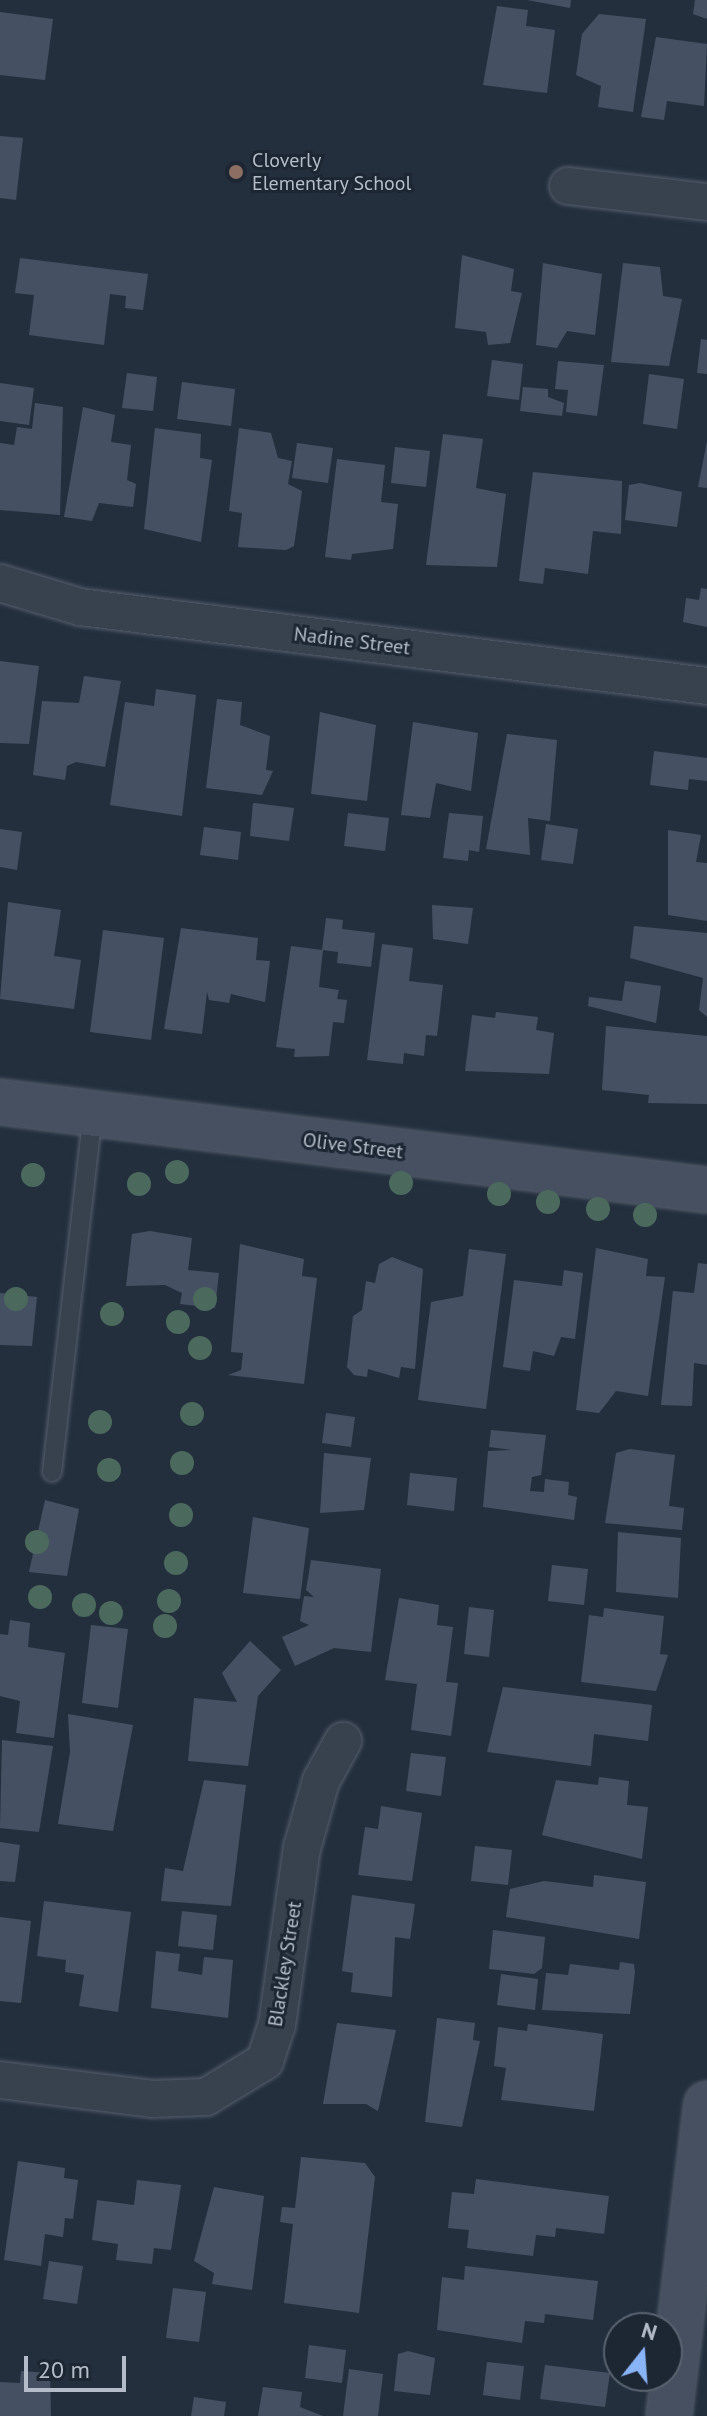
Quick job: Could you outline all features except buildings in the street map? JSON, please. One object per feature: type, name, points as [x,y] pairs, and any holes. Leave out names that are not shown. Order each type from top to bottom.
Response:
[{"type":"street","points":[[568,186],[707,202]]},
{"type":"street","name":"Nadine Street","points":[[0,583],[80,607],[707,686]]},
{"type":"street","name":"Olive Street","points":[[0,1102],[707,1190]]},
{"type":"street","name":"Blackley Street","points":[[0,2080],[152,2099],[206,2097],[265,2061],[277,2025],[302,1848],[321,1781],[343,1741]]},
{"type":"street","points":[[669,2416],[703,2167],[707,2104]]},
{"type":"lane","points":[[52,1472],[93,1114]]},
{"type":"place","name":"Cloverly Elementary School","points":[[236,172]]}]
